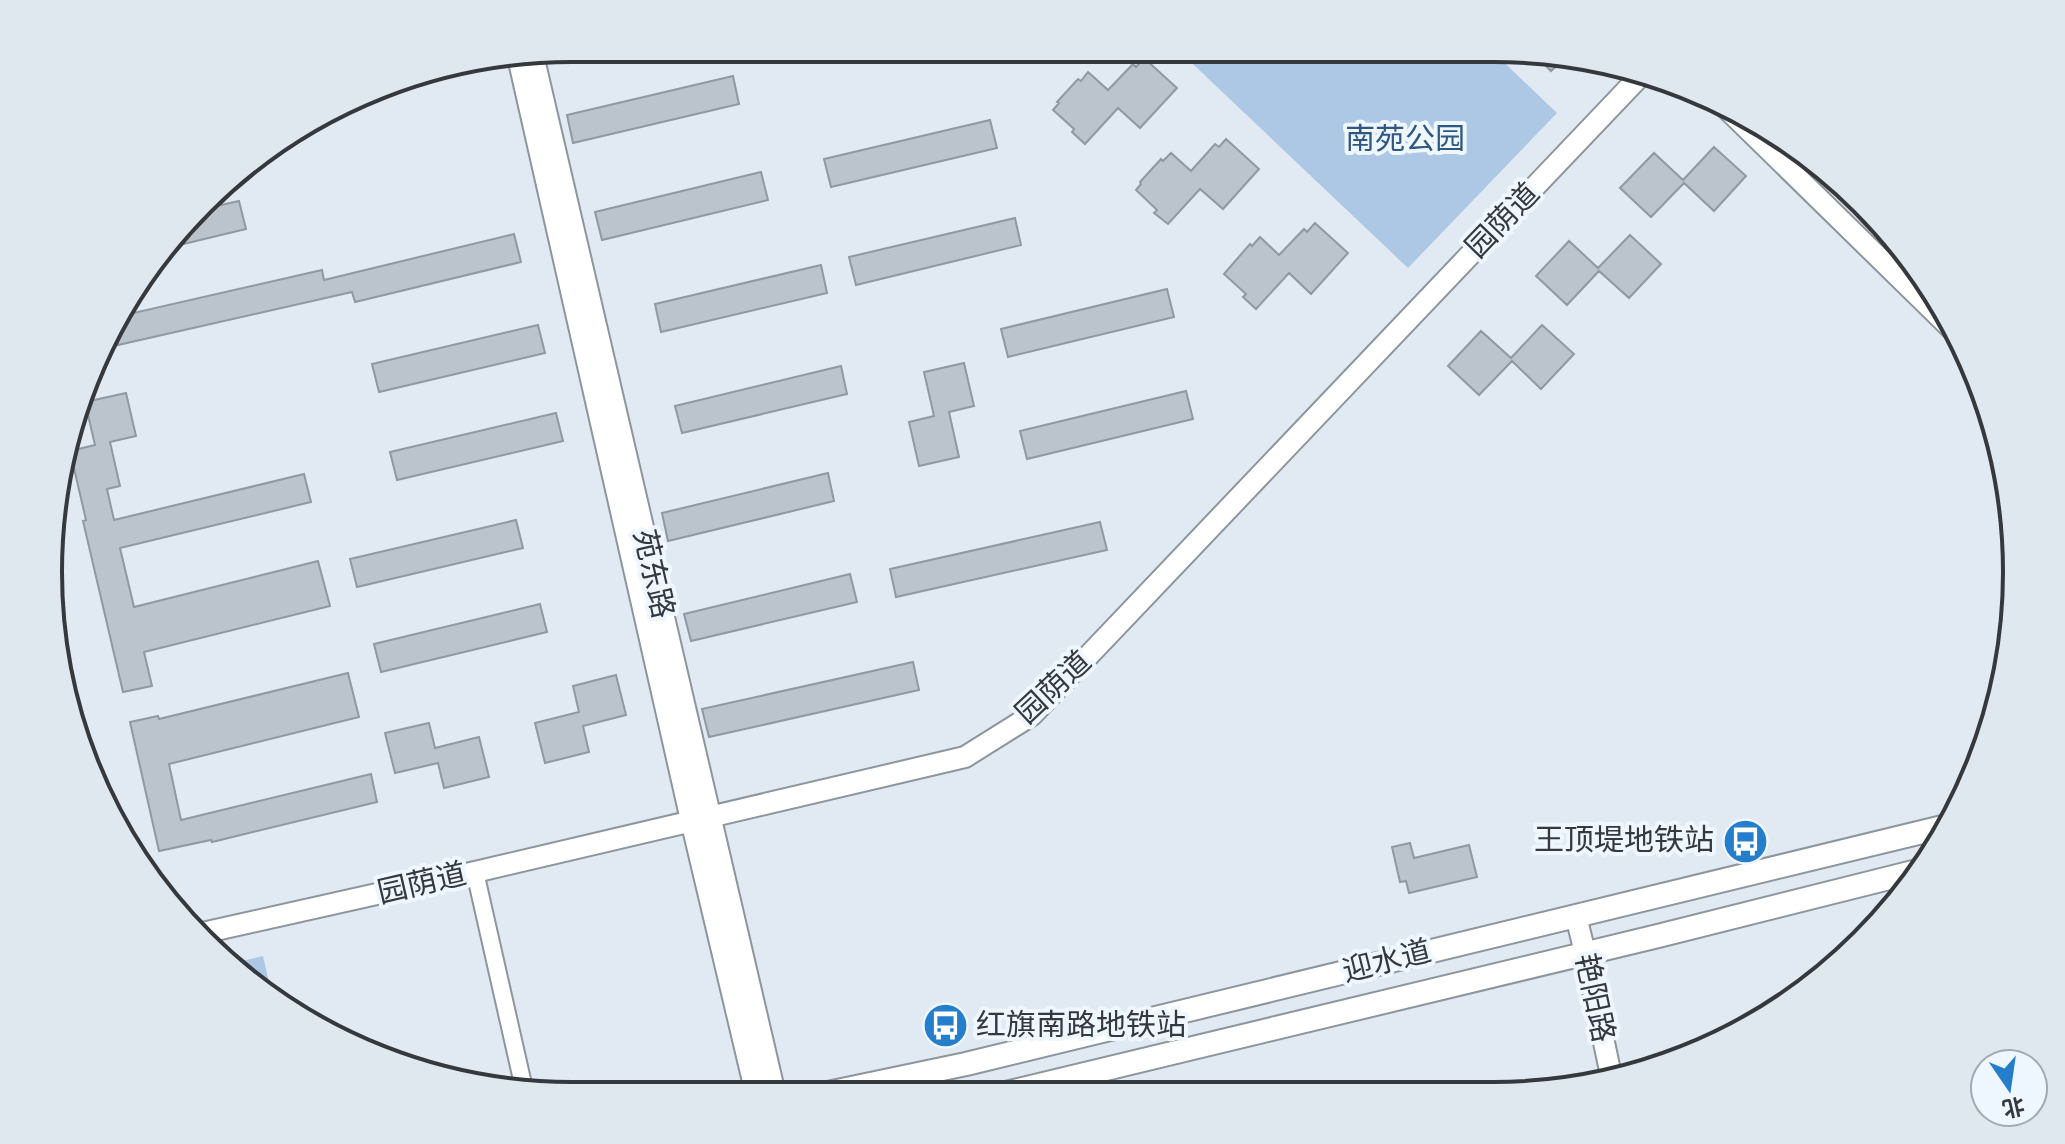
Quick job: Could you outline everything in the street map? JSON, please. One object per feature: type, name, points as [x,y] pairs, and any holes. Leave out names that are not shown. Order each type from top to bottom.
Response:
[{"type":"main road","name":"迎水道","points":[[880,1082],[966,1064],[1934,829]]},
{"type":"main road","name":"迎水道","points":[[1051,1082],[1903,874]]},
{"type":"street","name":"苑东路","points":[[535,63],[700,818],[754,1082]]},
{"type":"street","name":"苑东路","points":[[520,65],[700,818],[772,1082]]},
{"type":"street","name":"园荫道","points":[[210,931],[965,757],[1032,715],[1635,82]]},
{"type":"street","points":[[1750,131],[1927,305]]},
{"type":"street","points":[[1795,162],[1900,264]]},
{"type":"street","points":[[475,872],[522,1079]]},
{"type":"street","name":"艳阳路","points":[[1576,916],[1610,1068]]},
{"type":"green space","name":"南苑公园","points":[[1191,62],[1504,62],[1557,113],[1408,268]]},
{"type":"green space","points":[[263,956],[269,982],[262,977],[243,961]]},
{"type":"building","points":[[1140,62],[1148,62],[1177,88],[1140,128],[1118,108],[1085,144],[1053,110],[1078,79],[1081,81],[1088,72],[1108,90],[1133,64],[1136,67]]},
{"type":"building","points":[[733,76],[739,104],[573,143],[567,115]]},
{"type":"building","points":[[990,120],[997,148],[831,187],[824,159]]},
{"type":"building","points":[[1226,139],[1259,169],[1223,209],[1200,189],[1168,224],[1154,213],[1157,210],[1136,190],[1161,159],[1163,161],[1171,153],[1191,171],[1215,144],[1219,147]]},
{"type":"building","points":[[1714,147],[1746,176],[1714,211],[1684,183],[1651,217],[1620,188],[1654,153],[1683,180]]},
{"type":"building","points":[[761,172],[768,200],[602,240],[595,212]]},
{"type":"building","points":[[239,201],[246,229],[182,244],[211,211],[217,206]]},
{"type":"building","points":[[1015,218],[1021,245],[856,285],[849,257]]},
{"type":"building","points":[[1315,223],[1348,253],[1311,294],[1289,273],[1256,309],[1243,297],[1246,294],[1224,274],[1260,237],[1279,255],[1304,229],[1307,232]]},
{"type":"building","points":[[514,234],[521,262],[355,302],[352,292],[118,345],[132,313],[322,270],[324,280]]},
{"type":"building","points":[[1630,235],[1661,264],[1629,298],[1599,271],[1567,305],[1536,276],[1569,241],[1598,268]]},
{"type":"building","points":[[821,265],[827,293],[661,332],[655,304]]},
{"type":"building","points":[[1167,289],[1174,317],[1008,357],[1001,329]]},
{"type":"building","points":[[538,325],[545,353],[379,392],[372,364]]},
{"type":"building","points":[[1542,325],[1574,354],[1541,389],[1512,361],[1479,395],[1448,366],[1481,331],[1511,358]]},
{"type":"building","points":[[964,363],[974,406],[949,412],[959,457],[919,466],[909,422],[934,416],[924,372]]},
{"type":"building","points":[[841,366],[847,394],[682,433],[675,406]]},
{"type":"building","points":[[1186,391],[1193,419],[1027,459],[1020,431]]},
{"type":"building","points":[[126,393],[136,436],[110,442],[120,486],[107,489],[114,520],[304,474],[311,502],[120,548],[134,607],[318,561],[330,606],[144,652],[152,686],[123,692],[83,521],[86,520],[73,466],[77,449],[95,445],[88,413],[92,400]]},
{"type":"building","points":[[556,413],[563,441],[397,480],[390,452]]},
{"type":"building","points":[[828,473],[834,501],[668,541],[662,513]]},
{"type":"building","points":[[516,520],[523,548],[357,587],[350,559]]},
{"type":"building","points":[[1100,522],[1107,550],[896,597],[890,569]]},
{"type":"building","points":[[850,574],[857,602],[691,641],[684,614]]},
{"type":"building","points":[[540,604],[547,632],[381,672],[374,644]]},
{"type":"building","points":[[913,662],[919,690],[709,737],[702,709]]},
{"type":"building","points":[[348,673],[359,717],[169,764],[181,820],[371,774],[377,802],[212,842],[159,851],[130,722],[158,716],[159,719]]},
{"type":"building","points":[[616,675],[626,715],[583,726],[589,752],[545,763],[535,723],[579,712],[573,686]]},
{"type":"building","points":[[429,723],[435,748],[479,737],[489,777],[444,788],[438,763],[395,773],[385,733]]},
{"type":"building","points":[[1410,843],[1414,858],[1469,845],[1477,877],[1409,893],[1406,881],[1400,882],[1392,847]]},
{"type":"place","name":"王顶堤地铁站","points":[[1745,841]]},
{"type":"place","name":"红旗南路地铁站","points":[[945,1026]]}]
